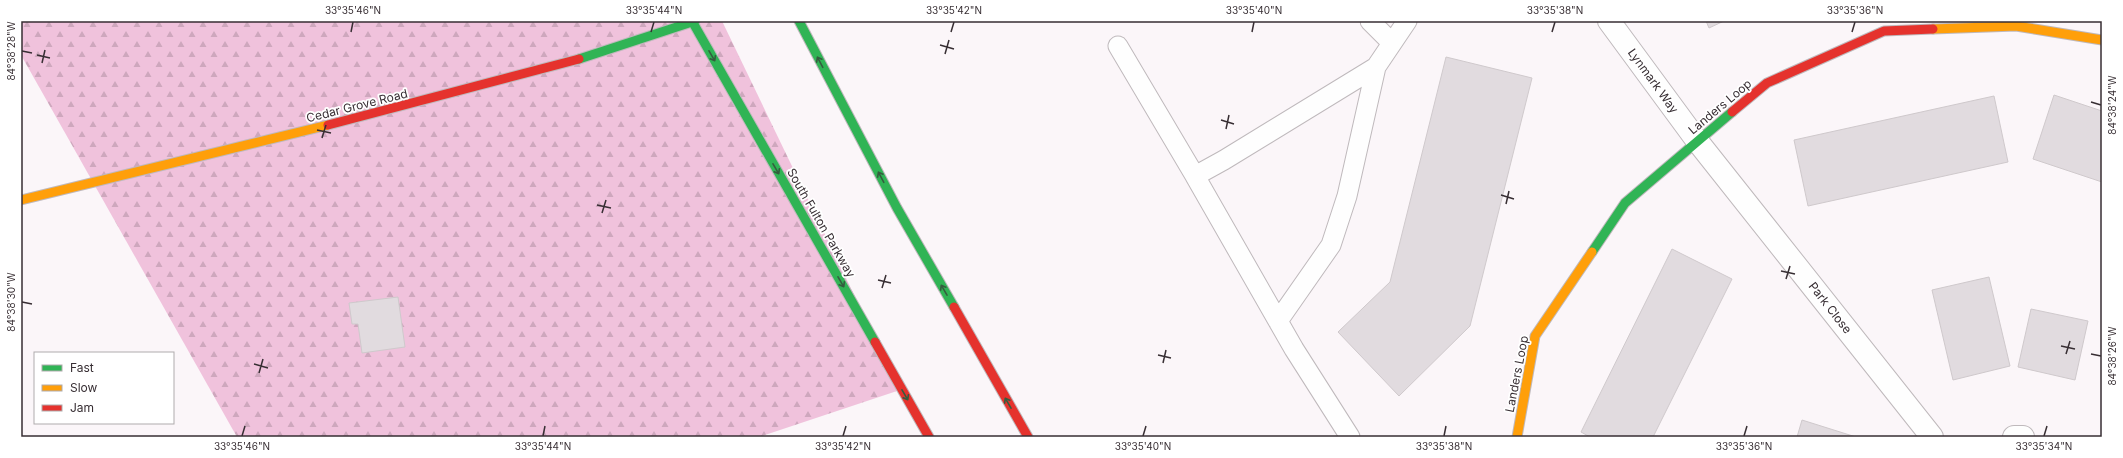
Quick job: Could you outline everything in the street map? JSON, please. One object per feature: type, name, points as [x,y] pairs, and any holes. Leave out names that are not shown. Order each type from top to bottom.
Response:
[{"type":"main road","name":"Cedar Grove Road","points":[[21,200],[354,120],[592,55],[693,21]]},
{"type":"main road","name":"South Fulton Parkway","points":[[693,21],[929,437]]},
{"type":"main road","points":[[799,21],[898,208],[1028,437]]},
{"type":"main road","name":"Landers Loop","points":[[1516,437],[1535,336],[1625,203],[1767,83],[1884,31],[2016,26],[2102,40]]},
{"type":"street","name":"Lynmark Way","points":[[1609,21],[1698,142]]},
{"type":"street","name":"Park Close","points":[[1698,142],[1932,437]]},
{"type":"street","points":[[2014,437],[2023,437]]},
{"type":"lane","points":[[1370,21],[1392,43]]},
{"type":"lane","points":[[1278,321],[1331,245],[1347,196],[1376,67],[1407,21]]},
{"type":"lane","points":[[1118,46],[1278,321],[1350,437]]},
{"type":"lane","points":[[1195,176],[1224,160],[1376,67]]},
{"type":"green space","points":[[21,21],[722,21],[900,390],[759,437],[237,437],[21,55]]},
{"type":"building","points":[[1706,21],[1724,21],[1709,28]]},
{"type":"building","points":[[1446,57],[1532,78],[1470,326],[1399,396],[1338,332],[1390,282]]},
{"type":"building","points":[[2054,95],[2102,111],[2102,182],[2033,159]]},
{"type":"building","points":[[1994,96],[2008,162],[1808,206],[1794,140]]},
{"type":"building","points":[[1672,249],[1732,279],[1653,437],[1590,437],[1581,432]]},
{"type":"building","points":[[1989,277],[2010,366],[1953,380],[1932,290]]},
{"type":"building","points":[[398,297],[405,347],[362,353],[358,324],[352,324],[349,303]]},
{"type":"building","points":[[2031,309],[2088,321],[2075,380],[2018,367]]},
{"type":"building","points":[[1802,420],[1856,437],[1797,437]]},
{"type":"traffic: fast","points":[[692,21],[875,342]]},
{"type":"traffic: fast","points":[[579,59],[695,21]]},
{"type":"traffic: fast","points":[[799,21],[897,208],[954,307]]},
{"type":"traffic: fast","points":[[1592,252],[1625,203],[1732,112]]},
{"type":"traffic: slow","points":[[1933,29],[2016,26],[2102,40]]},
{"type":"traffic: slow","points":[[21,200],[328,125]]},
{"type":"traffic: slow","points":[[1517,437],[1535,336],[1592,252]]},
{"type":"traffic: jam","points":[[1732,112],[1767,83],[1884,31],[1933,29]]},
{"type":"traffic: jam","points":[[328,125],[579,59]]},
{"type":"traffic: jam","points":[[954,307],[1028,437]]},
{"type":"traffic: jam","points":[[875,342],[929,437]]}]
